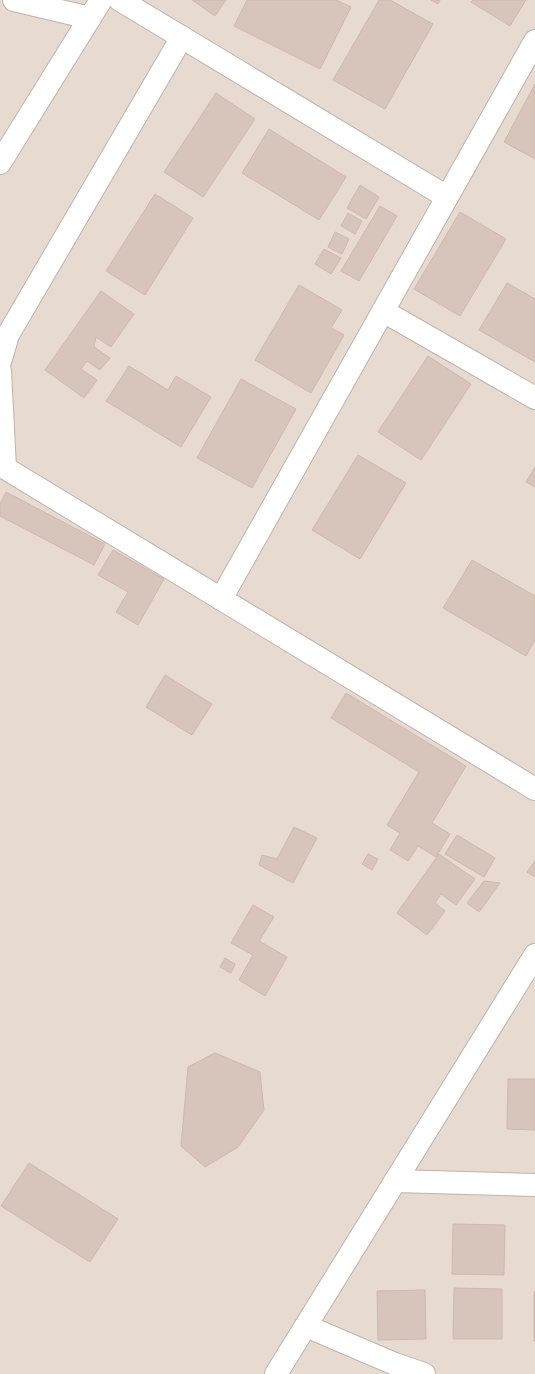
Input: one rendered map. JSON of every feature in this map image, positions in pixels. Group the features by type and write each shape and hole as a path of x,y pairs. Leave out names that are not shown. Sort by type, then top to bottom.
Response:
{"street":[{"path":"0,163 96,9 14,0"},
{"path":"120,0 448,196"},
{"path":"0,362 8,335 182,37"},
{"path":"222,599 383,311 534,46"},
{"path":"383,311 535,398"},
{"path":"0,371 3,467 535,789"},
{"path":"276,1374 395,1181 531,967"},
{"path":"395,1181 535,1185"},
{"path":"306,1326 395,1364 424,1374"}],"shaded area":[{"path":"0,0 535,0 535,1374 0,1374"}],"building":[{"path":"192,0 226,0 215,16"},
{"path":"247,0 336,0 351,7 320,69 234,26"},
{"path":"379,0 390,0 433,24 385,109 333,80"},
{"path":"431,0 440,0 438,4"},
{"path":"473,0 526,0 510,26 471,2"},
{"path":"535,84 535,159 504,142"},
{"path":"216,93 255,119 203,197 164,172"},
{"path":"269,129 346,177 319,220 242,173"},
{"path":"360,185 379,197 366,219 347,208"},
{"path":"155,194 193,218 145,295 106,271"},
{"path":"380,206 397,216 359,281 341,271"},
{"path":"460,212 506,239 460,316 414,289"},
{"path":"348,213 362,221 355,234 341,226"},
{"path":"335,232 349,239 342,254 328,247"},
{"path":"324,249 341,258 331,274 315,264"},
{"path":"507,283 535,299 535,362 479,330"},
{"path":"299,285 342,310 331,328 344,335 311,393 255,360"},
{"path":"101,291 134,314 111,347 96,337 94,347 110,358 100,370 87,361 81,369 97,380 84,398 45,370"},
{"path":"428,356 471,384 421,460 378,432"},
{"path":"129,366 168,390 176,376 211,397 181,447 106,401"},
{"path":"241,379 296,409 252,488 197,458"},
{"path":"358,455 406,483 360,559 312,530"},
{"path":"535,467 535,487 526,482"},
{"path":"6,492 105,544 94,565 0,516 0,504"},
{"path":"113,550 164,579 138,625 116,612 128,592 98,575"},
{"path":"472,560 535,596 535,640 526,656 443,608"},
{"path":"165,675 212,704 192,735 146,707"},
{"path":"346,693 466,766 432,823 450,834 436,857 418,846 408,861 390,850 400,833 387,825 419,772 331,718"},
{"path":"294,827 317,838 293,883 259,865 262,855 277,859"},
{"path":"457,835 495,858 484,877 445,854"},
{"path":"368,854 378,859 372,870 362,864"},
{"path":"439,854 475,879 456,905 441,894 435,903 445,911 427,935 397,913"},
{"path":"535,861 535,877 527,872"},
{"path":"484,881 500,883 479,912 467,903"},
{"path":"253,905 274,917 259,941 287,957 265,996 239,980 253,955 231,943"},
{"path":"225,958 235,964 231,973 220,967"},
{"path":"215,1053 260,1072 264,1110 238,1147 205,1167 181,1146 188,1067"},
{"path":"508,1079 535,1079 535,1130 507,1129"},
{"path":"29,1163 118,1219 90,1262 1,1206"},
{"path":"453,1224 505,1225 504,1275 452,1274"},
{"path":"454,1288 502,1289 502,1339 453,1339"},
{"path":"425,1290 426,1339 378,1340 377,1291"},
{"path":"535,1292 535,1341 534,1341"}]}
